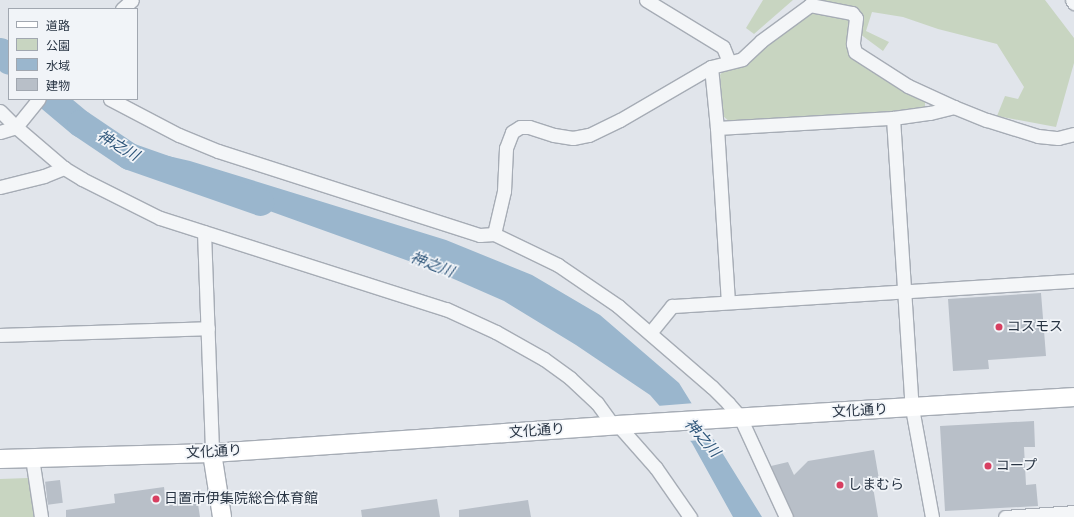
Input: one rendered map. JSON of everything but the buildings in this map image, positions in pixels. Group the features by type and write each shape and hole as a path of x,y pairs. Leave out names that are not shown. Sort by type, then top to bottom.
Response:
{"street":[{"path":"123,8 132,0"},
{"path":"646,0 722,47 729,62"},
{"path":"494,234 504,191 506,148 512,132 520,127 528,127 554,135 573,138 589,135 620,120 711,67 742,59 761,41 810,4 852,14 856,18 853,44 856,52 908,86 954,108 1038,136 1058,138 1074,134"},
{"path":"711,67 717,128 728,302"},
{"path":"0,132 19,123 38,100"},
{"path":"112,100 179,135 218,151 480,235 494,234 558,265 618,306 712,387 740,418 786,517"},
{"path":"717,128 893,118 954,108"},
{"path":"0,111 19,123 64,168 82,179 160,218 446,309 496,332 544,359 570,378 622,425 656,468 690,517"},
{"path":"893,118 903,292 912,408 932,517"},
{"path":"0,187 44,176 64,168"},
{"path":"204,232 212,453 222,517"},
{"path":"650,333 672,306 1074,281"},
{"path":"0,335 208,328"},
{"name":"文化通り","path":"0,460 212,453 622,425 1074,397"},
{"path":"32,458 41,517"},
{"path":"1005,517 1039,516 1074,512"}],"green space":[{"path":"763,0 793,0 754,34 746,28"},
{"path":"815,0 1045,0 1074,38 1074,63 1056,127 997,116 1005,96 1018,99 1024,87 997,44 938,29 903,17 872,12 866,31 889,42 883,51 860,34 862,18"},
{"path":"815,9 847,17 849,23 847,46 851,56 925,100 925,109 730,122 723,116 720,75 725,68 747,66 765,46"},
{"path":"28,478 34,517 0,517 0,479"}],"water":[{"path":"155,153 190,161 446,240 532,275 600,315 679,383 762,517 733,517 692,443 650,395 576,345 504,301 431,269 264,209"}],"pier":[{"path":"695,403 717,439 688,441 657,406"}],"waterway":[{"name":"神之川","path":"0,51 8,60"},
{"name":"神之川","path":"52,100 80,123 129,156 260,202"}],"place":[{"name":"コスモス","path":"999,327"},
{"name":"コープ","path":"988,466"},
{"name":"しまむら","path":"840,485"},
{"name":"日置市伊集院総合体育館","path":"156,499"}]}
